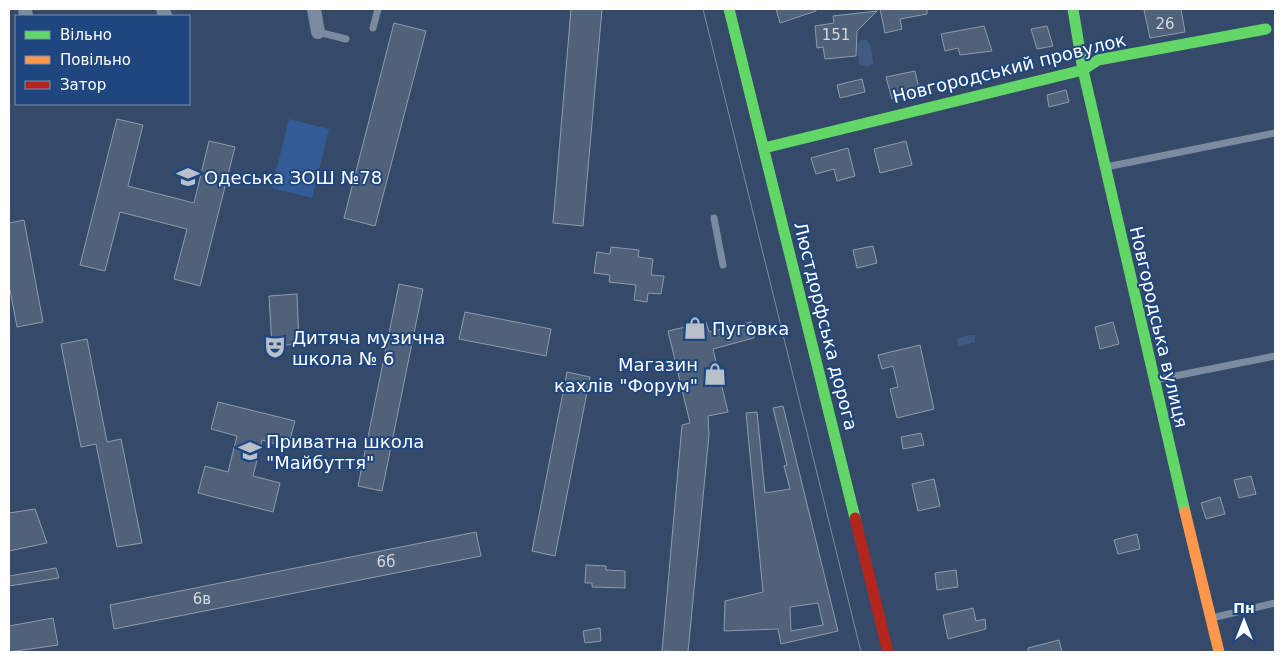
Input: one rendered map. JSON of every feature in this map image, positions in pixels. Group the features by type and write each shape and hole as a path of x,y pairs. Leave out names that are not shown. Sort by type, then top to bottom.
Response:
{"street":[{"path":"314,9 318,32"},
{"name":"Люстдорфська дорога","path":"730,9 888,652"},
{"name":"Новгородська вулиця","path":"1073,9 1083,70 1152,381 1219,652"},
{"name":"Новгородський провулок","path":"764,148 1083,70 1098,60 1266,29"}],"lane":[{"path":"373,28 378,9"},
{"path":"318,32 346,39"},
{"path":"1104,167 1275,133"},
{"path":"714,218 723,265"},
{"path":"1152,381 1275,356"},
{"path":"1211,618 1275,603"}],"shaded area":[{"path":"861,40 867,40 871,46 873,64 868,67 859,64 857,45"},
{"path":"289,119 329,129 312,198 272,188"},
{"path":"975,335 975,342 958,347 957,339"}],"building":[{"path":"571,9 602,9 583,226 553,223"},
{"path":"776,9 816,9 816,11 780,23"},
{"path":"880,9 927,9 927,14 900,19 902,29 885,33"},
{"path":"1181,9 1185,32 1150,38 1144,10"},
{"path":"877,11 857,31 856,56 825,59 823,47 817,48 815,26 834,23 833,16"},
{"path":"394,23 426,31 375,226 344,218"},
{"path":"984,26 992,51 960,55 958,48 945,51 941,34"},
{"path":"1047,26 1053,46 1037,49 1031,29"},
{"path":"915,71 920,93 892,99 886,77"},
{"path":"862,79 865,92 840,98 837,85"},
{"path":"1066,90 1069,102 1049,107 1047,95"},
{"path":"117,119 143,125 128,186 194,203 209,141 235,147 200,286 174,279 187,229 120,212 105,271 80,265"},
{"path":"906,141 912,165 880,173 874,149"},
{"path":"848,148 855,176 837,181 834,169 816,174 811,158"},
{"path":"24,220 43,322 17,327 9,285 9,223"},
{"path":"873,246 877,263 857,268 853,250"},
{"path":"611,247 639,250 638,257 653,259 651,275 664,276 661,294 648,293 647,302 634,300 636,285 609,282 610,275 594,273 597,252 610,254"},
{"path":"399,284 423,289 382,491 358,486"},
{"path":"297,294 299,344 272,346 269,296"},
{"path":"465,312 551,329 546,356 459,339"},
{"path":"706,322 709,332 751,322 754,338 713,349 728,412 708,416 709,435 688,652 662,651 682,425 690,423 668,331"},
{"path":"1113,322 1119,344 1100,349 1095,327"},
{"path":"87,339 107,442 121,439 142,543 117,547 96,444 81,447 61,344"},
{"path":"920,345 934,409 897,418 890,389 898,387 893,366 882,369 878,355"},
{"path":"567,372 590,377 555,556 532,551"},
{"path":"218,402 295,421 288,447 262,440 253,476 280,483 273,512 198,493 205,466 228,472 237,436 211,429"},
{"path":"783,406 838,631 781,644 778,629 724,631 725,601 763,592 746,413 757,412 765,493 790,489 784,466 787,465 773,408","holes":["818,603 823,625 791,631 790,607"]},
{"path":"921,433 924,445 903,449 901,437"},
{"path":"1251,476 1256,494 1239,498 1234,480"},
{"path":"934,479 940,506 918,511 912,484"},
{"path":"1220,497 1225,514 1206,519 1201,503"},
{"path":"35,509 47,543 9,551 9,513"},
{"path":"476,532 481,556 114,629 110,605"},
{"path":"1137,534 1140,549 1118,554 1114,540"},
{"path":"586,565 606,566 606,570 625,571 625,588 592,587 592,583 585,583"},
{"path":"56,568 59,578 9,586 9,576"},
{"path":"956,570 958,587 937,590 935,573"},
{"path":"973,608 976,621 985,619 986,629 948,639 943,615"},
{"path":"53,618 58,645 9,652 9,626"},
{"path":"600,628 601,641 585,643 583,631"},
{"path":"1059,640 1062,652 1028,652 1028,648"}],"tram line":[{"path":"703,9 861,652"}],"traffic: fast":[{"path":"729,9 855,518"},
{"path":"1073,9 1083,70 1185,512"},
{"path":"764,148 1083,70 1098,60 1266,29"}],"traffic: slow":[{"path":"1185,512 1219,652"}],"traffic: jam":[{"path":"855,518 888,652"}],"place":[{"name":"Одеська ЗОШ №78","path":"188,177"},
{"name":"Пуговка","path":"695,328"},
{"name":"Дитяча музична школа № 6","path":"275,347"},
{"name":"Магазин кахлів \"Форум\"","path":"715,374"},
{"name":"Приватна школа \"Майбуття\"","path":"250,451"}]}
